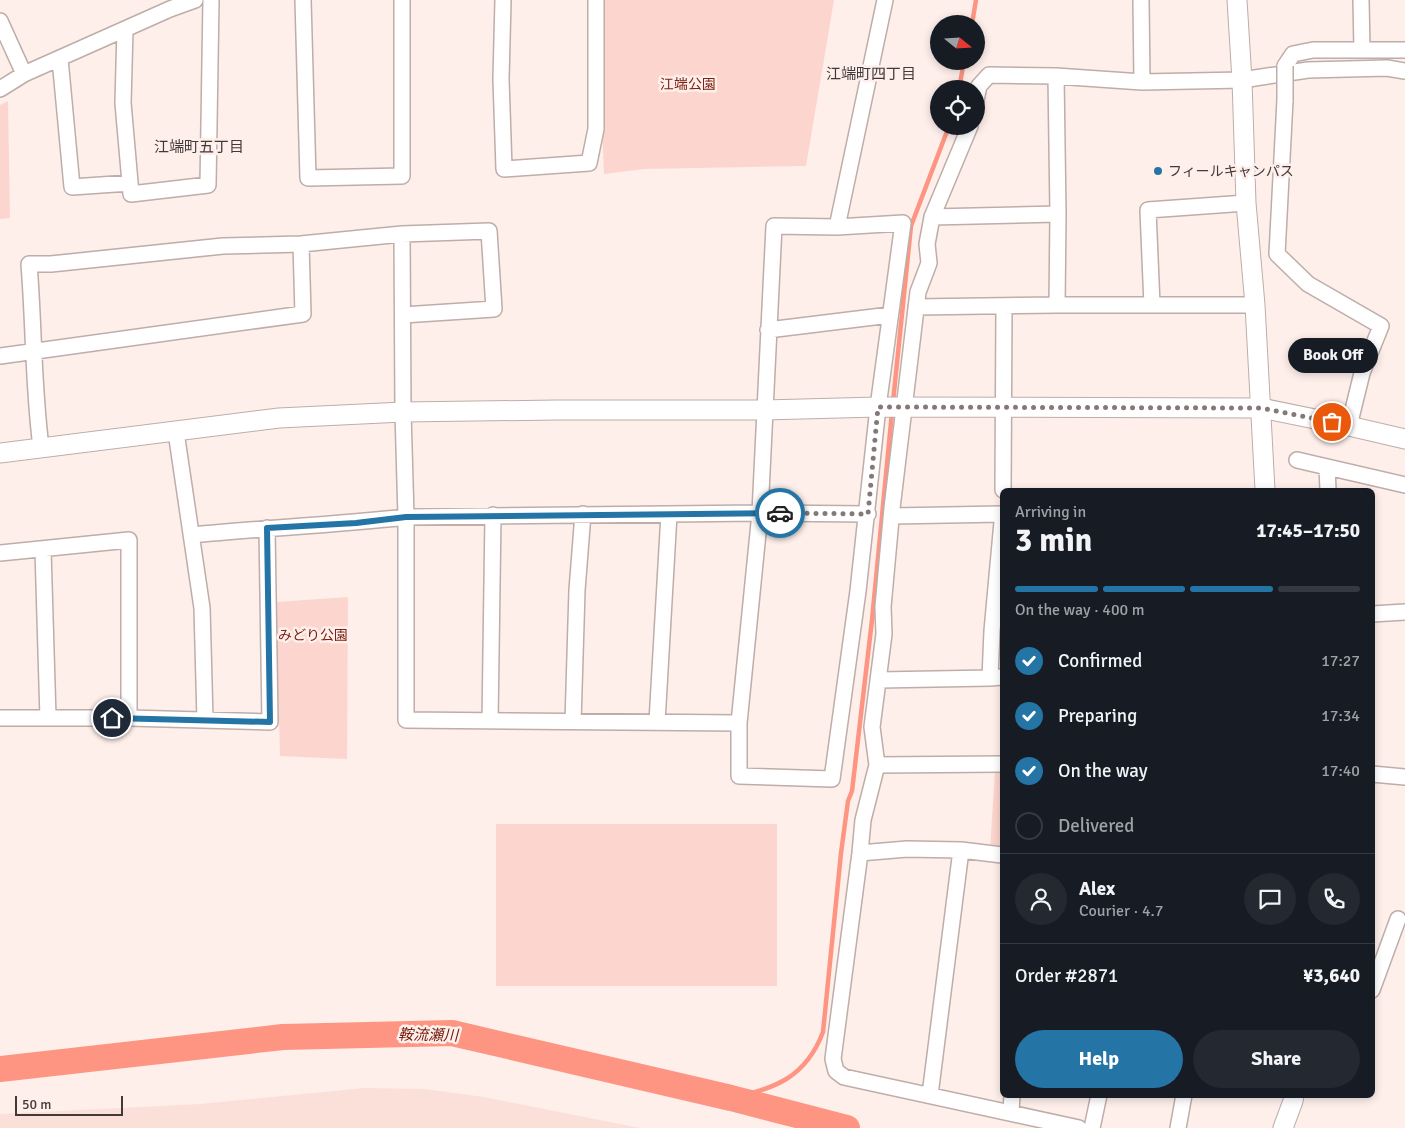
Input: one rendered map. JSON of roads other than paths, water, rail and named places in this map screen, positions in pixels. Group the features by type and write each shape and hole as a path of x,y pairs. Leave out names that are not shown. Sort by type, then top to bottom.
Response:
{"street":[{"path":"0,89 24,74 170,9 195,0"},
{"path":"125,29 123,103 131,194 208,185 211,0"},
{"path":"304,0 308,178 402,176 402,0"},
{"path":"503,0 501,78 504,169 589,163 596,129 596,0"},
{"path":"837,227 885,0"},
{"path":"1141,0 1142,82"},
{"path":"1237,0 1246,203 1265,488"},
{"path":"1361,0 1362,50"},
{"path":"0,22 24,74"},
{"path":"1350,426 1362,373 1381,326 1308,284 1276,254 1285,100 1284,66 1293,54 1313,50 1405,50"},
{"path":"60,58 72,187 130,183"},
{"path":"985,80 989,75 1056,76 1142,82 1242,80 1308,70 1387,68 1405,71"},
{"path":"1056,76 1057,305"},
{"path":"966,135 932,217 927,244 929,263 918,292 903,408 883,607 884,634 872,727 877,765 863,820 833,1059 836,1071 844,1077 1079,1128"},
{"path":"1152,305 1148,210 1246,203"},
{"path":"932,217 1058,214"},
{"path":"902,223 868,514 832,779 739,776 739,723 760,512 774,226 837,227 902,223"},
{"path":"41,447 32,351 29,264 51,264 223,246 301,244 402,234 490,231 494,310 403,315"},
{"path":"402,234 403,412 406,517 406,720 739,723"},
{"path":"0,356 303,314 301,244"},
{"path":"916,308 1057,305 1254,305"},
{"path":"1003,488 1004,306"},
{"path":"768,330 890,315"},
{"path":"0,453 280,418 403,412 880,408 1261,408 1405,439"},
{"path":"176,432 202,608 205,720"},
{"path":"1328,488 1327,467 1297,460 1405,485"},
{"path":"192,535 267,528 356,523 406,517 760,512 868,514"},
{"path":"573,722 577,590 583,514"},
{"path":"657,722 669,514"},
{"path":"892,516 1000,514"},
{"path":"490,721 494,515"},
{"path":"0,718 128,718 270,722 267,528"},
{"path":"0,553 129,540 128,718"},
{"path":"878,680 996,678 992,630 1000,544"},
{"path":"43,550 48,718"},
{"path":"1375,614 1405,612"},
{"path":"877,765 1000,764"},
{"path":"1375,774 1405,777"},
{"path":"860,853 907,849 961,850 1000,855"},
{"path":"930,1095 961,850"},
{"path":"1375,982 1398,920"},
{"path":"1011,1112 1012,1098"},
{"path":"1092,1128 1098,1098"},
{"path":"1178,1128 1183,1098"},
{"path":"1283,1128 1296,1098"}],"waterway":[{"path":"974,15 976,0"},
{"path":"961,80 962,70"},
{"path":"893,402 911,226 946,135"},
{"path":"731,1098 762,1090 787,1079 808,1060 823,1032 841,853 848,801 852,791 872,620 892,412"},
{"name":"鞍流瀬川","path":"0,1069 283,1037 452,1033 731,1098 847,1128"}],"place":[{"name":"フィールキャンパス","path":"1158,171"},
{"name":"Book Off","path":"1332,422"}],"district":[{"name":"江端町四丁目","path":"871,74"},
{"name":"江端町五丁目","path":"199,147"}],"park label":[{"name":"江端公園","path":"688,84"},
{"name":"みどり公園","path":"313,635"}]}
